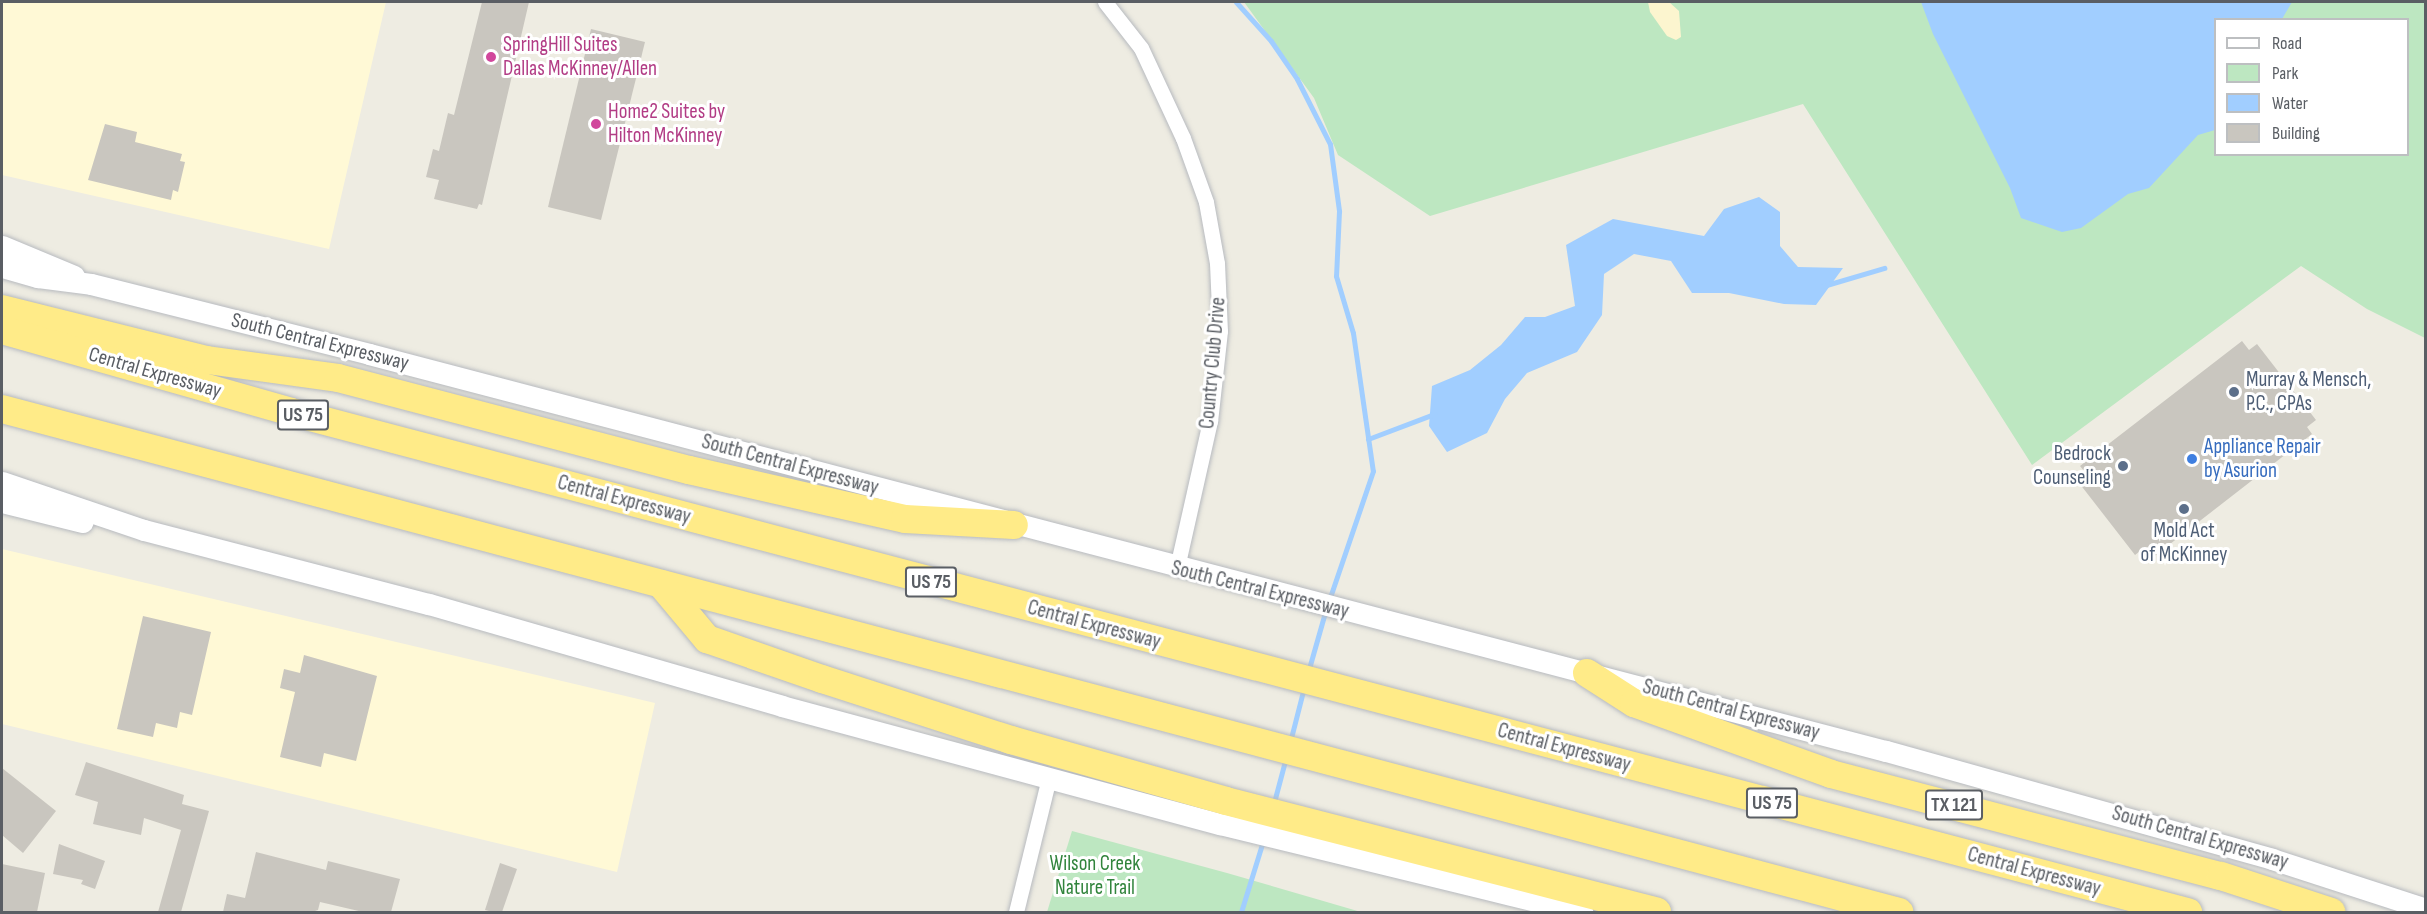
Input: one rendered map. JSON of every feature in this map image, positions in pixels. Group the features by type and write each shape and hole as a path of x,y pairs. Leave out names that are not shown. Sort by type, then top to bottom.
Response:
{"highway":[{"path":"2,309 207,360 338,378 688,470 905,519 1014,525"},
{"name":"Central Expressway","path":"2,330 291,412 2188,912"},
{"path":"2,409 1899,912"},
{"path":"661,584 707,639 1223,812 1300,832 1657,912"},
{"name":"TX 121","path":"1587,673 1634,703 1831,774 2221,876 2331,912"}],"main road":[{"name":"South Central Expressway","path":"2,246 38,258 91,284"},
{"name":"South Central Expressway","path":"2,267 38,277 91,284 1587,673 2124,816 2272,859 2426,909"},
{"path":"2,482 144,530 429,604 1049,778 1223,812"},
{"path":"2,502 91,524 144,530"},
{"path":"1300,832 1582,912"}],"street":[{"name":"Country Club Drive","path":"1105,2 1141,48 1183,138 1206,202 1218,263 1220,331 1210,421 1177,568"},
{"path":"1016,912 1049,778"}],"shaded area":[{"path":"2,2 386,2 329,249 2,175"},
{"path":"2,549 655,703 617,872 2,724"}],"green space":[{"path":"1244,2 2425,2 2425,338 2367,309 2301,266 2032,465 1803,104 1430,216 1338,155 1314,98"},
{"name":"Wilson Creek Nature Trail","path":"1072,831 1227,873 1361,912 1047,912"}],"sand":[{"path":"1648,2 1669,2 1679,11 1681,37 1676,40 1667,36 1650,12"}],"water":[{"path":"1921,2 2292,2 2283,18 2214,18 2214,130 2198,135 2149,188 2128,194 2081,228 2062,232 2021,218 2010,188 1933,34"},
{"path":"1759,197 1780,212 1780,246 1798,267 1843,268 1816,305 1784,304 1729,293 1692,293 1671,261 1634,254 1604,274 1602,315 1577,352 1527,373 1505,399 1487,433 1447,452 1429,426 1432,386 1470,370 1501,345 1525,317 1545,317 1575,306 1566,245 1613,219 1704,236 1724,209"}],"building":[{"name":"SpringHill Suites Dallas McKinney/Allen","path":"482,2 529,2 482,205 479,204 477,209 434,199 439,180 426,177 433,149 439,151 448,113 454,115"},
{"name":"Home2 Suites by Hilton McKinney","path":"591,29 645,42 601,220 548,207"},
{"path":"105,124 137,132 135,142 182,154 180,161 185,162 178,192 173,190 171,200 88,180"},
{"path":"2242,341 2249,350 2257,344 2316,420 2307,427 2312,434 2152,558 2144,548 2135,555 2076,479 2085,472 2080,466"},
{"path":"143,616 211,632 192,715 180,712 177,728 156,723 153,737 117,729"},
{"path":"304,655 377,676 356,761 324,753 321,767 280,757 295,692 280,688 284,669 300,673"},
{"path":"86,762 184,795 182,804 209,811 181,912 158,912 181,830 144,818 141,835 93,824 98,802 75,795"},
{"path":"2,768 56,811 23,853 2,835"},
{"path":"59,844 105,861 95,889 81,884 83,880 53,874"},
{"path":"256,852 326,870 328,861 400,879 391,912 363,912 320,902 318,910 312,912 223,912 227,894 245,898"},
{"path":"500,863 517,869 502,912 493,912 485,910"},
{"path":"2,864 45,873 37,912 2,911"}],"waterway":[{"path":"1236,2 1271,41 1297,79 1330,144 1339,211 1336,276 1353,333 1373,471 1329,600"},
{"path":"1823,286 1884,268"},
{"path":"1368,439 1434,414"},
{"path":"1308,672 1326,609"},
{"path":"1290,742 1304,687"},
{"path":"1273,806 1286,757"},
{"path":"1241,912 1263,841"}],"place":[{"name":"SpringHill Suites Dallas McKinney/Allen","path":"491,57"},
{"name":"Home2 Suites by Hilton McKinney","path":"596,124"},
{"name":"Murray & Mensch, P.C., CPAs","path":"2234,392"},
{"name":"Appliance Repair by Asurion","path":"2192,459"},
{"name":"Bedrock Counseling","path":"2123,466"},
{"name":"Mold Act of McKinney","path":"2184,509"}]}
